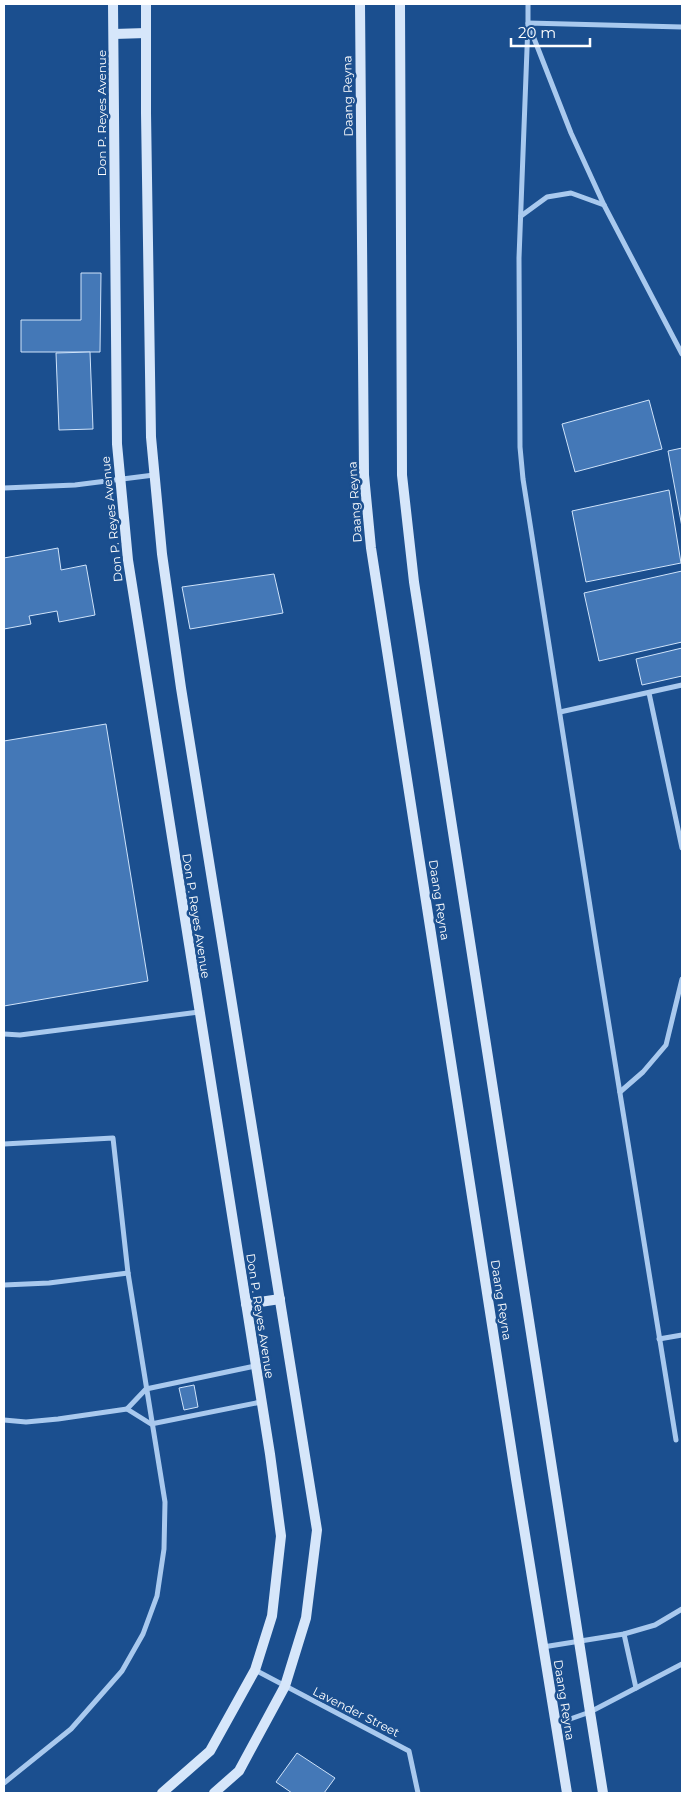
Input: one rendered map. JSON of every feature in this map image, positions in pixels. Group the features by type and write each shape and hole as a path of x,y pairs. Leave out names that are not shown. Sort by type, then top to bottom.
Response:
{"street":[{"name":"Don P. Reyes Avenue","path":"113,4 117,444 128,560 281,1536 272,1616 256,1670 210,1751 162,1793"},
{"name":"Don P. Reyes Avenue","path":"146,4 151,427 162,554 181,688 317,1530 306,1618 285,1686 239,1771 214,1793"},
{"name":"Daang Reyna","path":"360,4 364,475 371,548 567,1793"},
{"name":"Daang Reyna","path":"400,4 402,475 414,582 604,1793"},
{"path":"528,4 519,258 520,446 523,479 596,951 676,1440"},
{"path":"528,23 682,27"},
{"path":"528,23 571,133 604,205 682,354"},
{"path":"114,34 146,34"},
{"path":"521,216 547,197 571,193 604,205"},
{"path":"4,488 75,485 154,475"},
{"path":"560,712 682,685"},
{"path":"648,693 682,848"},
{"path":"620,1092 643,1072 666,1046 682,979"},
{"path":"4,1034 20,1035 199,1012"},
{"path":"4,1144 112,1138 128,1273 165,1502 164,1549 157,1596 143,1634 122,1671 71,1729 4,1782"},
{"path":"4,1284 49,1283 128,1273"},
{"path":"246,1304 280,1299"},
{"path":"659,1339 682,1335"},
{"path":"4,1420 26,1422 127,1409 146,1389 255,1366"},
{"path":"127,1409 151,1424 261,1402"},
{"path":"543,1647 624,1634 655,1624 682,1609"},
{"path":"624,1634 636,1688"},
{"path":"556,1724 590,1712 682,1664"},
{"name":"Lavender Street","path":"256,1670 409,1751 418,1793"}],"building":[{"path":"81,273 101,273 100,352 21,352 21,320 81,320"},
{"path":"90,352 93,429 59,430 56,353"},
{"path":"649,400 662,449 575,472 562,424"},
{"path":"682,448 682,527 668,451"},
{"path":"669,490 681,563 586,582 572,511"},
{"path":"58,548 61,570 86,565 95,615 59,622 57,611 29,616 31,624 4,629 4,558"},
{"path":"682,571 682,642 599,661 584,593"},
{"path":"274,574 283,613 190,629 182,587"},
{"path":"682,648 682,676 642,685 636,659"},
{"path":"106,724 148,981 4,1006 4,741"},
{"path":"194,1385 198,1407 184,1410 179,1388"},
{"path":"297,1753 335,1778 324,1793 292,1793 276,1782"}]}
